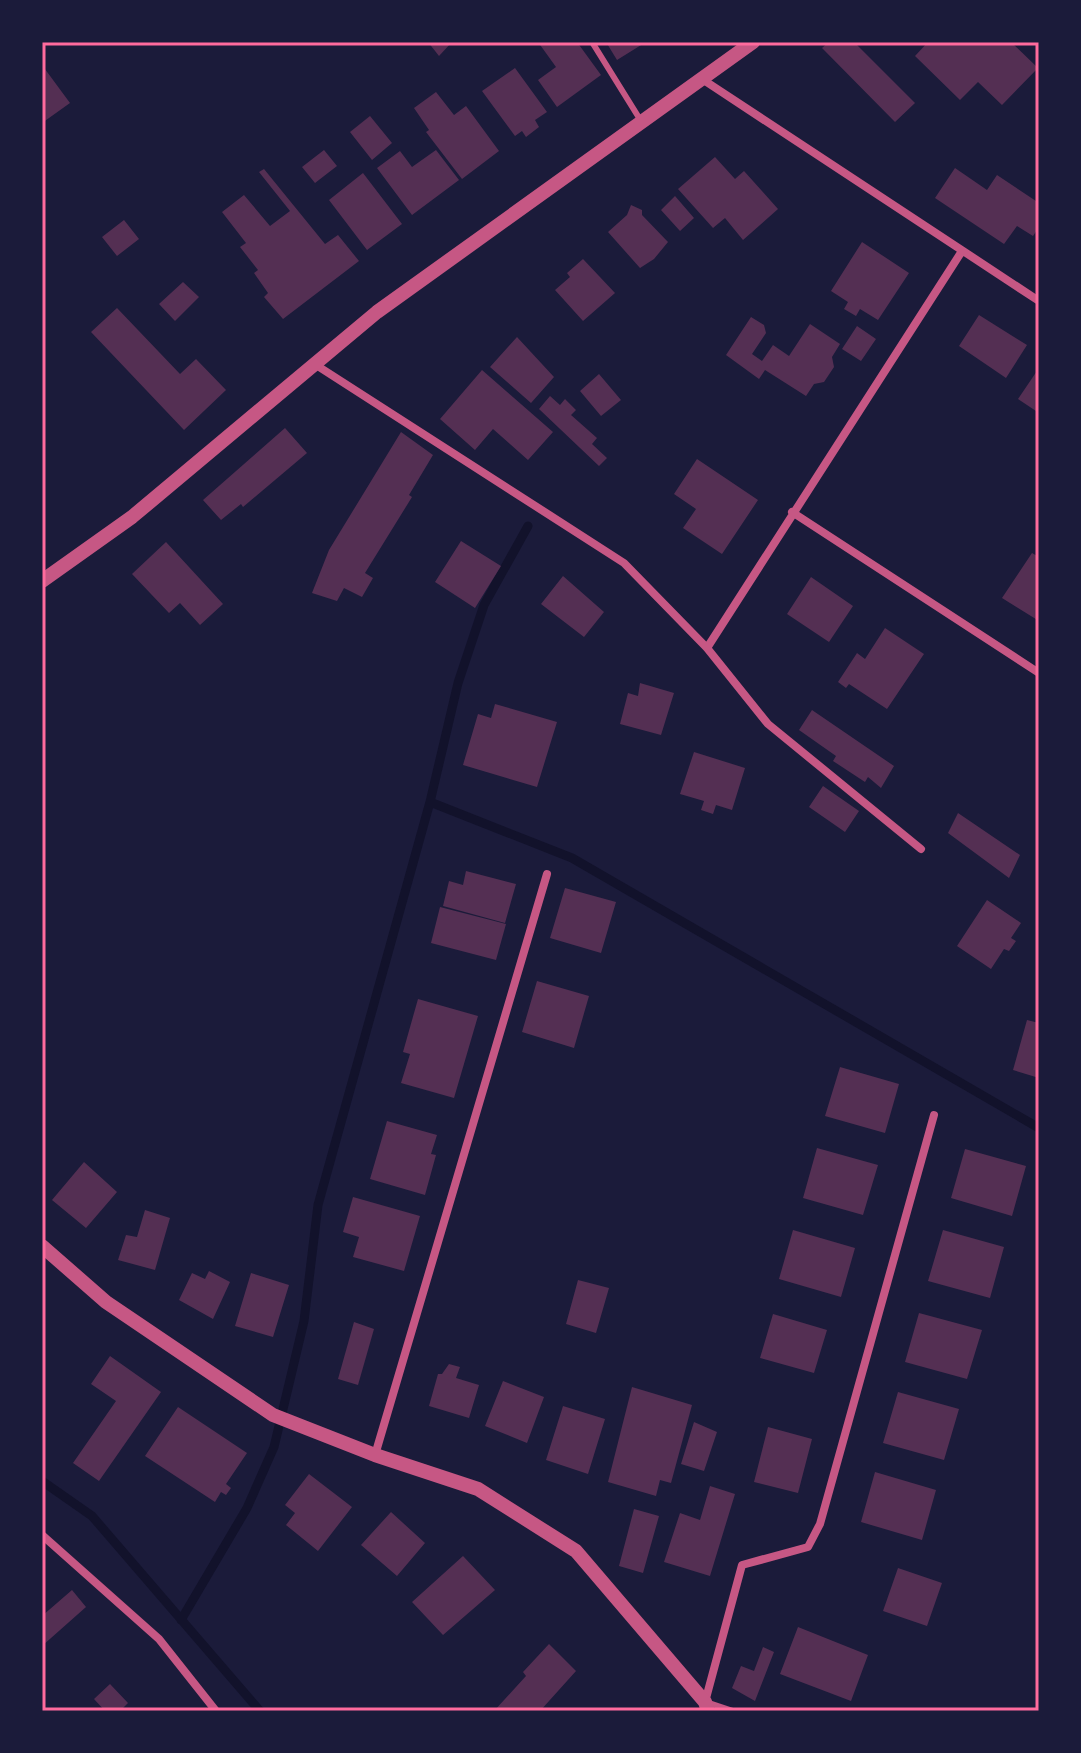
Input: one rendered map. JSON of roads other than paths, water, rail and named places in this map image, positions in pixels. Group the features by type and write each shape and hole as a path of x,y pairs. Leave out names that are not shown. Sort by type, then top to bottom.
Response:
{"street":[{"path":"42,581 132,517 377,312 753,42"},
{"path":"702,79 1039,301"},
{"path":"707,648 962,251"},
{"path":"316,365 624,563 707,648 768,724 921,849"},
{"path":"792,512 1039,673"},
{"path":"375,1455 547,874"},
{"path":"706,1706 742,1565 808,1547 820,1524 934,1115"},
{"path":"42,1246 106,1302 273,1415 375,1455 478,1489 576,1551 706,1706"},
{"path":"42,1535 159,1639 216,1711"}],"lane":[{"path":"592,42 642,122"},
{"path":"706,1706 733,1711"}],"waterway":[{"path":"181,1620 247,1508 274,1447 304,1321 318,1205 430,802 458,683 484,605 528,526"},
{"path":"430,802 572,858 1039,1128"},
{"path":"42,1481 92,1516 260,1711"}]}
